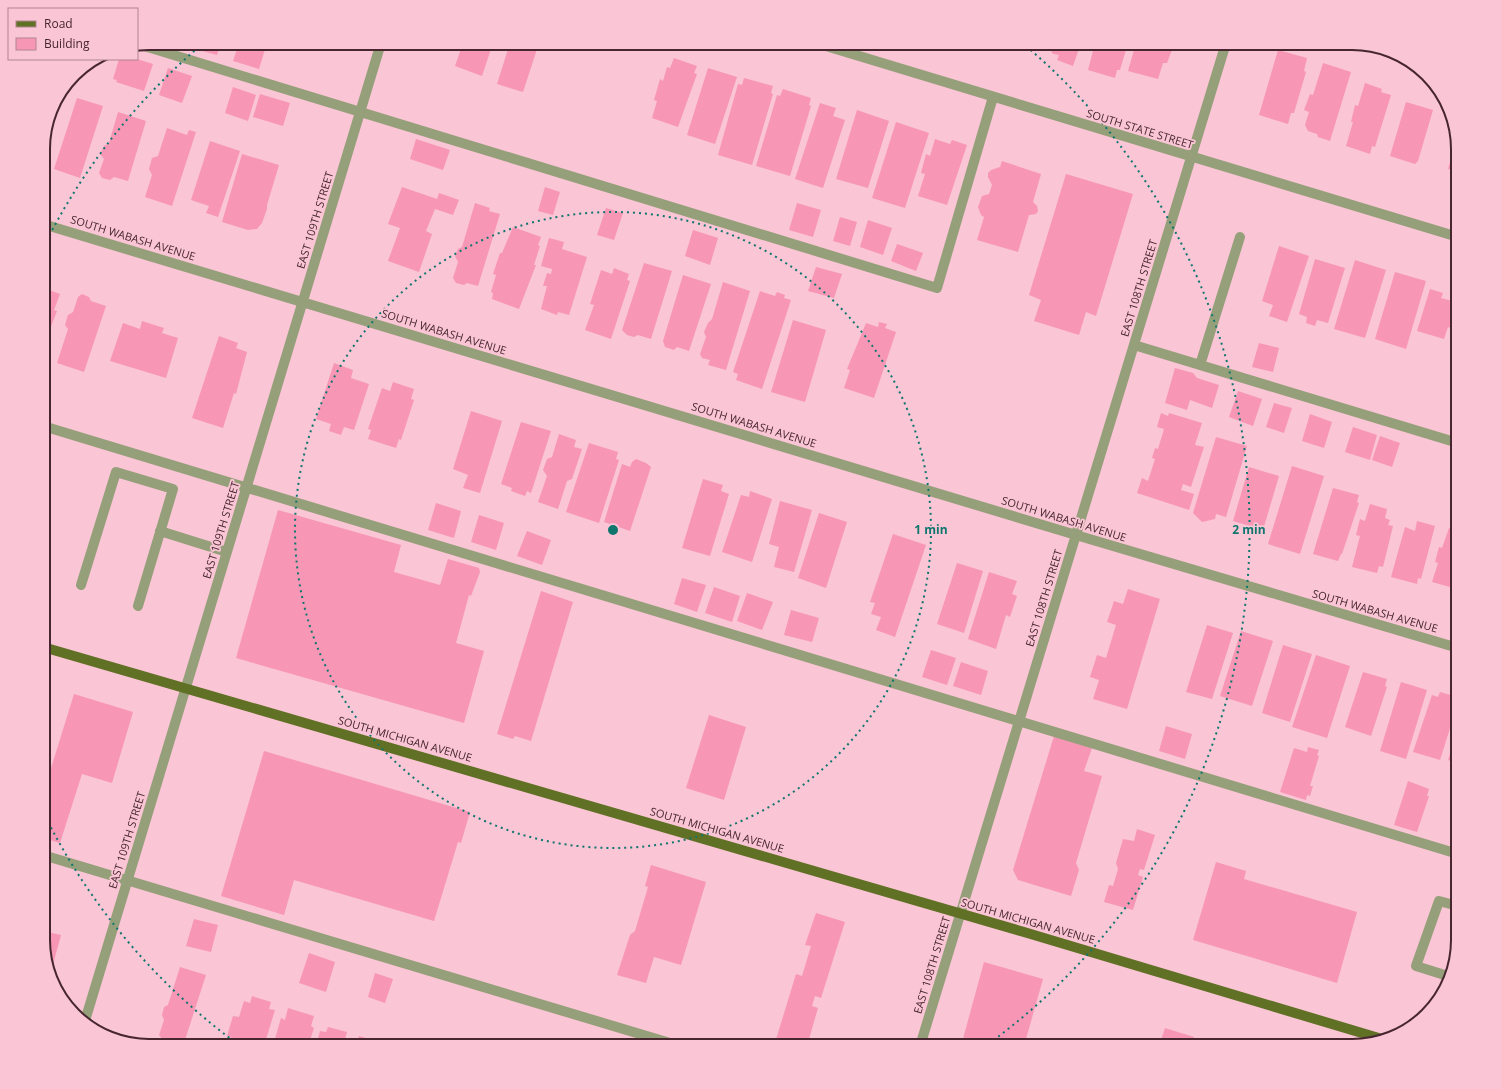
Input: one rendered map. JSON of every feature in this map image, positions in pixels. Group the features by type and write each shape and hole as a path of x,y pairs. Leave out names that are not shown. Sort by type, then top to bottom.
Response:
{"main road":[{"name":"SOUTH MICHIGAN AVENUE","path":"50,649 960,913 1374,1037"}],"street":[{"path":"158,50 361,110 937,288 993,97"},
{"name":"EAST 109TH STREET","path":"86,1017 379,50"},
{"name":"SOUTH STATE STREET","path":"839,50 1451,235"},
{"name":"EAST 108TH STREET","path":"922,1039 1224,50"},
{"name":"SOUTH WABASH AVENUE","path":"50,226 1076,535 1451,646"},
{"path":"1200,365 1240,237"},
{"path":"1134,345 1451,441"},
{"path":"50,428 1451,852"},
{"path":"81,585 116,472 173,489 138,606"},
{"path":"160,530 227,552"},
{"path":"50,857 657,1039"},
{"path":"1445,975 1416,966 1439,901 1451,904"}],"building":[{"path":"199,50 219,50 217,55"},
{"path":"237,50 265,50 259,69 233,61"},
{"path":"461,50 491,50 482,76 455,66"},
{"path":"508,50 537,50 523,92 497,84"},
{"path":"1050,50 1079,50 1073,66 1057,60 1059,55 1053,54"},
{"path":"1093,50 1126,50 1120,70 1117,70 1115,78 1088,70"},
{"path":"1134,50 1172,50 1167,63 1163,63 1158,79 1128,71"},
{"path":"1278,50 1307,58 1304,71 1306,72 1294,113 1291,113 1288,124 1259,115"},
{"path":"674,58 697,66 694,73 697,74 678,127 652,118 657,101 654,100 660,79 663,81 667,67 670,68"},
{"path":"138,59 153,64 144,91 116,82 117,80 113,79 119,60"},
{"path":"1323,63 1351,72 1330,141 1318,137 1317,134 1308,131 1305,125 1309,112 1304,110 1310,94 1313,95"},
{"path":"168,68 192,76 182,103 159,95"},
{"path":"708,68 737,77 715,144 687,135"},
{"path":"744,78 773,86 771,93 773,94 752,165 718,155 738,84 742,85"},
{"path":"1365,83 1382,89 1381,92 1391,95 1375,147 1372,146 1370,154 1346,146 1353,122 1351,122 1355,105 1358,106"},
{"path":"233,87 256,95 248,121 225,113"},
{"path":"783,89 811,98 809,105 811,106 790,176 756,166 777,95 780,96"},
{"path":"260,94 290,103 283,126 253,117"},
{"path":"77,98 103,106 80,178 54,169"},
{"path":"1406,102 1433,110 1418,161 1415,164 1390,156"},
{"path":"820,103 836,108 833,116 845,120 823,188 795,179"},
{"path":"857,110 889,121 868,188 836,179"},
{"path":"118,112 146,121 128,181 114,177 110,180 102,178 99,173 104,159 100,154 104,146 109,143"},
{"path":"896,122 929,133 905,208 872,198"},
{"path":"167,128 187,135 189,130 196,132 172,206 145,197 152,175 149,169 152,158 158,156"},
{"path":"416,139 450,150 443,170 410,159"},
{"path":"935,139 950,144 952,140 967,145 947,205 918,196 925,174 921,173 926,154 930,156"},
{"path":"210,141 240,151 218,217 206,213 209,206 191,200"},
{"path":"242,154 279,165 267,209 262,223 257,229 248,230 222,222"},
{"path":"1451,159 1451,170 1448,169"},
{"path":"1002,161 1041,174 1033,202 1037,206 1038,211 1036,214 1029,215 1018,252 977,240 984,217 981,215 978,207 982,196 989,194 992,185 988,177 988,173 991,170 1000,167"},
{"path":"1066,174 1133,194 1096,316 1086,312 1079,335 1034,321 1041,300 1029,295"},
{"path":"402,187 437,199 439,193 459,200 453,215 435,209 426,231 432,234 419,272 388,261 400,228 388,224"},
{"path":"545,187 560,192 553,215 538,211"},
{"path":"475,203 490,208 489,211 500,214 478,286 467,283 464,285 456,283 453,278 458,262 455,256 458,249 462,247"},
{"path":"797,203 821,210 813,237 789,230"},
{"path":"606,208 623,213 614,240 597,235"},
{"path":"840,217 857,222 850,246 833,241"},
{"path":"868,220 892,228 883,255 860,247"},
{"path":"513,227 541,237 538,245 540,246 534,265 536,265 519,309 492,299 493,293 491,292 496,275 493,274 500,253 502,253"},
{"path":"693,230 718,238 710,265 685,256"},
{"path":"549,238 564,242 562,249 587,257 569,315 558,312 557,315 541,309 547,286 543,286 547,273 551,274 552,269 541,266"},
{"path":"897,244 923,253 916,271 891,261"},
{"path":"1279,246 1309,256 1287,322 1269,316 1273,305 1262,301"},
{"path":"1315,259 1345,268 1328,323 1317,320 1315,326 1306,323 1307,317 1299,314"},
{"path":"1355,260 1386,270 1365,338 1334,329"},
{"path":"644,263 672,271 651,339 638,335 634,337 627,335 622,330"},
{"path":"816,267 842,274 834,298 808,291"},
{"path":"614,268 629,274 627,280 630,281 611,339 585,330 594,305 590,304 601,270 612,274"},
{"path":"1395,272 1426,281 1406,349 1375,339"},
{"path":"683,275 711,284 689,351 677,347 674,350 665,347 663,341"},
{"path":"723,282 750,291 726,370 708,365 710,360 702,358 700,354 706,337 704,332 708,323 712,319"},
{"path":"1430,289 1443,293 1441,298 1451,301 1451,328 1448,327 1444,339 1417,331"},
{"path":"50,290 60,294 54,310 57,311 50,329"},
{"path":"760,291 775,296 777,292 785,295 784,298 791,300 762,389 736,380 738,374 733,372"},
{"path":"82,294 89,297 91,301 106,306 84,372 57,363 68,329 65,325 68,315 73,312 78,297"},
{"path":"793,320 826,330 805,402 771,392"},
{"path":"142,321 164,328 162,333 178,338 166,378 110,361 123,323 140,329"},
{"path":"879,322 887,324 885,328 896,332 874,398 844,388 850,370 847,369 866,323 878,327"},
{"path":"219,336 238,343 236,348 247,352 236,394 234,393 223,428 192,418"},
{"path":"1259,343 1279,348 1273,372 1252,367"},
{"path":"334,363 353,370 351,378 369,384 354,430 344,427 341,435 329,431 331,424 316,419"},
{"path":"1175,368 1193,373 1197,378 1219,385 1212,408 1190,400 1187,410 1165,403"},
{"path":"393,382 414,389 411,399 414,400 401,440 399,439 396,448 368,439 371,430 368,429 382,388 390,391"},
{"path":"1238,391 1262,399 1253,426 1229,417"},
{"path":"1274,403 1292,408 1284,433 1266,427"},
{"path":"471,411 502,421 480,493 463,488 468,475 453,469"},
{"path":"1161,413 1168,416 1169,413 1202,423 1195,445 1204,447 1191,487 1183,484 1181,490 1194,494 1189,510 1137,493 1142,478 1148,481 1155,459 1152,458 1155,448 1158,449 1164,429 1157,427"},
{"path":"1310,414 1332,422 1324,448 1302,441"},
{"path":"521,422 551,431 531,493 527,491 525,496 511,491 512,488 501,484"},
{"path":"1353,427 1377,435 1370,460 1345,452"},
{"path":"559,434 576,440 574,447 582,449 572,479 567,481 558,509 538,502 547,476 543,470 547,459 552,457"},
{"path":"1380,436 1400,443 1392,467 1372,460"},
{"path":"1216,437 1247,446 1226,517 1216,514 1215,519 1202,522 1193,513"},
{"path":"589,443 618,452 616,459 619,460 599,523 566,512"},
{"path":"636,459 651,467 630,531 604,522 622,464 630,467 632,462"},
{"path":"1292,466 1324,476 1300,554 1268,544"},
{"path":"1249,467 1279,476 1263,530 1233,521"},
{"path":"703,479 723,485 721,491 729,494 710,556 682,548"},
{"path":"1333,488 1359,495 1357,502 1359,503 1342,554 1338,561 1313,554"},
{"path":"750,491 772,499 752,562 722,552 741,495 749,497"},
{"path":"780,501 812,510 794,572 774,567 779,547 769,544"},
{"path":"436,503 461,511 454,538 428,530"},
{"path":"1370,504 1387,509 1385,518 1390,520 1388,525 1393,526 1383,567 1379,566 1377,573 1352,567 1360,536 1356,535 1360,519 1365,521"},
{"path":"278,510 401,545 394,572 440,585 448,559 479,568 480,572 471,596 469,595 456,643 484,651 464,723 236,658"},
{"path":"819,513 847,522 826,588 798,578"},
{"path":"479,515 504,523 496,550 471,542"},
{"path":"1417,521 1435,526 1421,579 1418,578 1417,584 1391,577 1405,527 1415,531"},
{"path":"1449,528 1451,529 1451,587 1432,582 1438,563 1435,562 1439,547 1442,548"},
{"path":"527,531 551,540 542,565 517,556"},
{"path":"893,534 926,545 895,637 876,630 881,617 871,614 875,603 870,602"},
{"path":"957,563 983,571 964,633 937,624"},
{"path":"989,572 1017,581 1012,594 1017,596 1010,617 1006,615 996,649 968,639"},
{"path":"682,578 706,585 697,612 674,604"},
{"path":"714,587 740,596 732,622 705,613"},
{"path":"1128,589 1160,599 1127,709 1093,699 1099,680 1090,677 1097,655 1106,658 1116,625 1107,622 1114,601 1123,604"},
{"path":"541,591 573,602 531,741 515,736 513,739 497,734"},
{"path":"747,593 773,602 762,630 737,621"},
{"path":"791,610 819,618 812,642 784,635"},
{"path":"1207,625 1233,633 1212,699 1186,692"},
{"path":"1241,631 1273,641 1252,706 1220,696"},
{"path":"1283,645 1312,654 1290,722 1262,713"},
{"path":"931,650 956,658 947,685 922,677"},
{"path":"1316,655 1350,666 1327,738 1292,727"},
{"path":"961,662 988,671 981,695 953,686"},
{"path":"1363,672 1387,679 1385,686 1387,687 1371,736 1345,727"},
{"path":"1401,682 1427,690 1406,759 1380,751"},
{"path":"1440,692 1451,695 1451,725 1440,760 1413,752 1432,695 1438,697"},
{"path":"74,694 133,712 112,783 82,774 60,843 50,840 50,771"},
{"path":"709,715 746,727 724,800 686,788"},
{"path":"1166,726 1192,734 1185,759 1159,751"},
{"path":"1054,736 1092,748 1084,771 1102,776 1076,863 1079,870 1071,896 1018,880 1013,870"},
{"path":"1308,747 1319,750 1317,755 1319,756 1310,786 1313,786 1310,796 1307,795 1306,800 1280,792 1294,748 1307,752"},
{"path":"264,751 470,812 461,843 458,842 434,921 294,880 284,915 221,896"},
{"path":"1451,751 1451,761 1448,760"},
{"path":"1408,781 1429,789 1427,796 1429,796 1417,832 1394,825"},
{"path":"1137,829 1155,835 1144,870 1140,869 1138,875 1143,877 1133,910 1104,902 1109,885 1113,886 1118,869 1116,863 1123,839 1134,841"},
{"path":"1216,862 1246,871 1244,879 1357,912 1337,983 1193,940"},
{"path":"651,865 706,882 681,965 654,957 646,983 617,975 630,935 635,931 648,887 645,886"},
{"path":"816,913 845,922 821,998 815,996 812,1006 818,1008 809,1039 776,1039 796,974 802,976 811,946 805,945"},
{"path":"194,919 218,925 211,952 186,946"},
{"path":"50,933 61,935 53,964 50,947"},
{"path":"309,953 335,962 326,992 299,983"},
{"path":"984,962 1043,979 1026,1039 963,1039"},
{"path":"180,967 206,975 185,1039 162,1039 159,1035 164,1020 162,1015 164,1007 168,1005"},
{"path":"375,973 393,979 385,1003 368,997"},
{"path":"252,996 271,1002 269,1009 275,1010 266,1039 230,1039 231,1037 227,1036 233,1016 239,1017 244,1001 250,1003"},
{"path":"288,1008 314,1016 311,1026 314,1028 310,1039 275,1039 281,1018 285,1020"},
{"path":"328,1027 347,1032 345,1039 318,1039 320,1031 326,1032"},
{"path":"1165,1028 1194,1037 1193,1039 1161,1039"},
{"path":"359,1036 369,1039 358,1039"}]}
